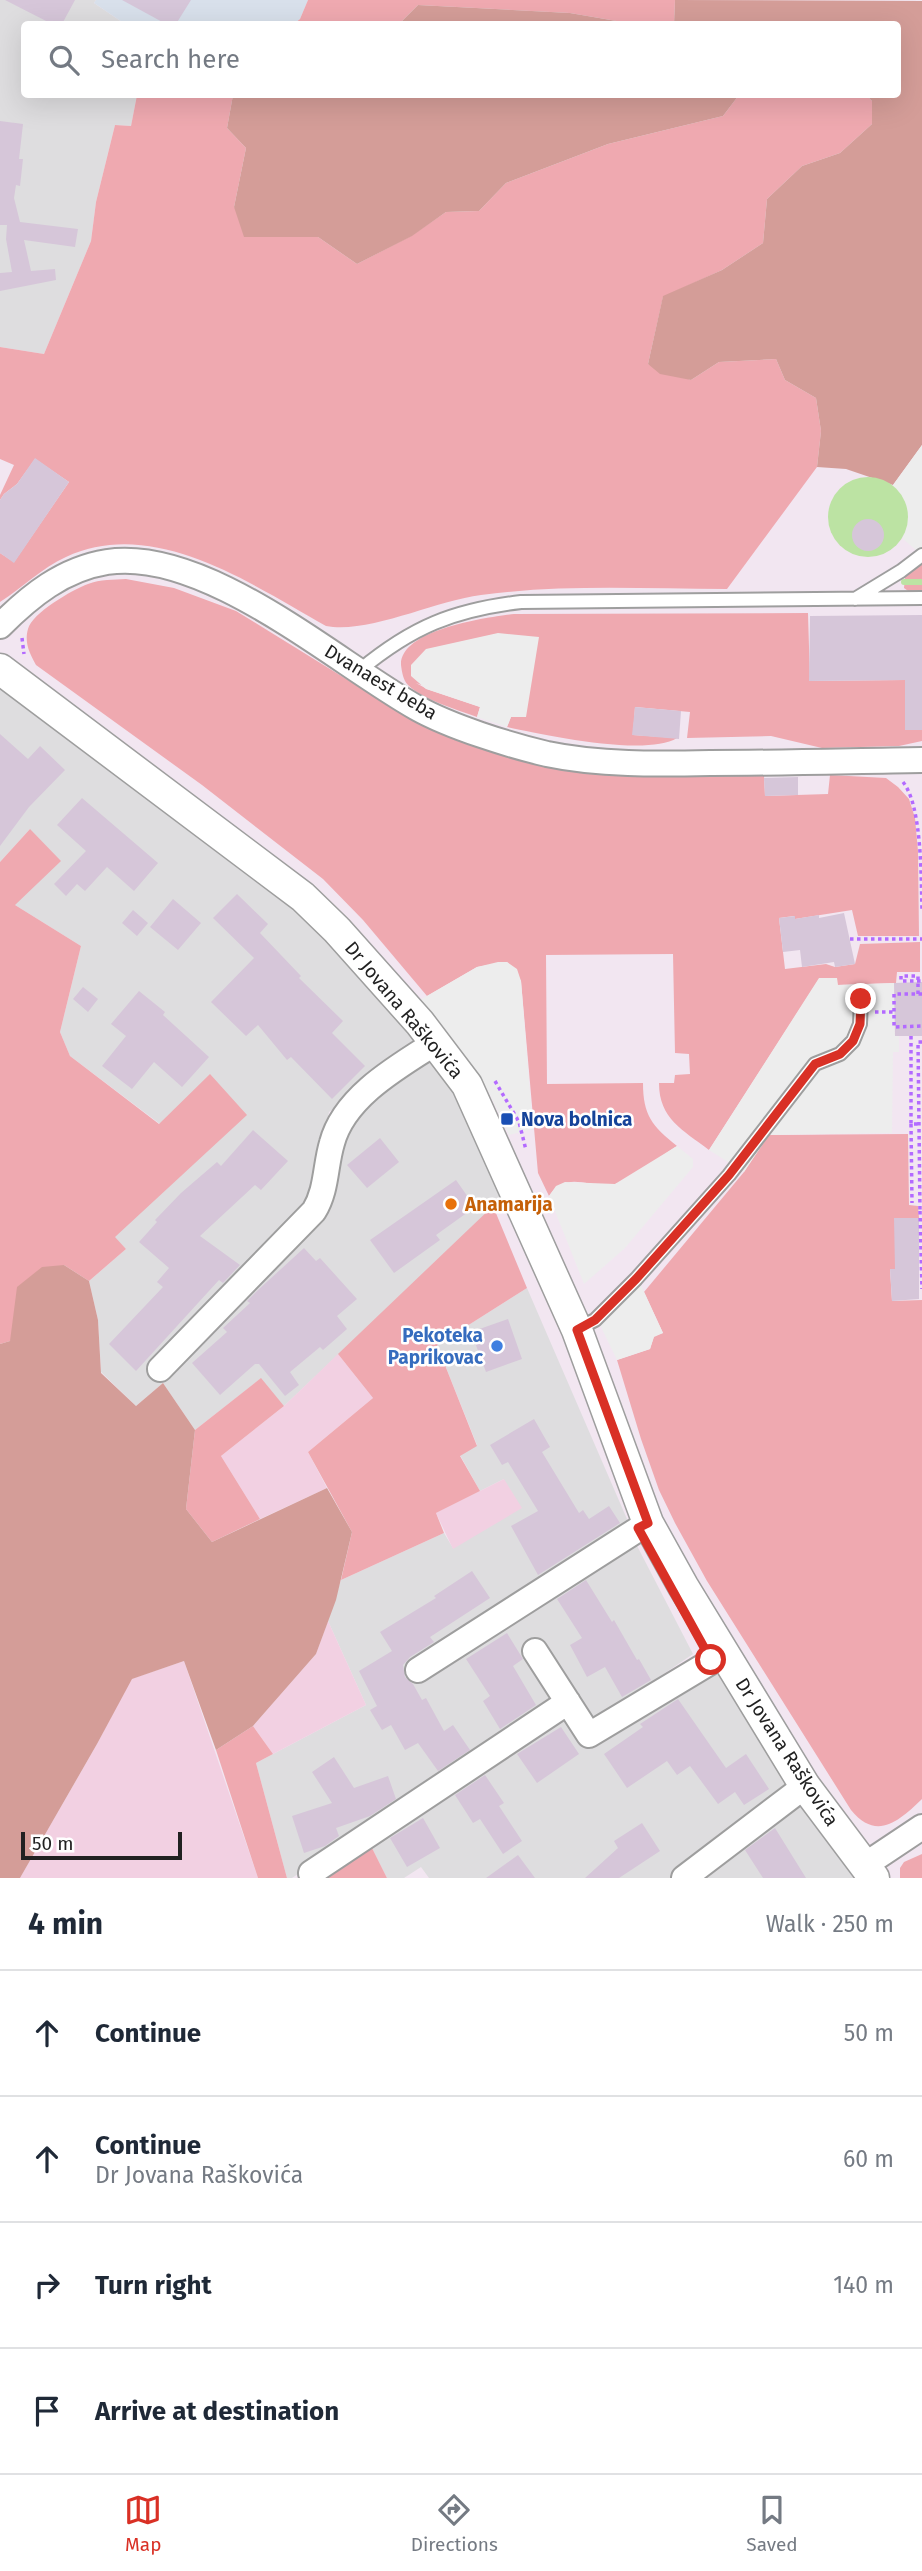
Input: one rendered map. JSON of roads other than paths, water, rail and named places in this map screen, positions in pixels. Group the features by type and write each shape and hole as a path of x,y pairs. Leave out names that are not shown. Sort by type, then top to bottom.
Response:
{"street":[{"name":"Dvanaest beba","path":"0,626 35,593 71,573 106,562 141,563 190,574 263,608 420,710 451,723 548,754 666,764 922,760"},
{"name":"Dr Jovana Raškovića","path":"12,662 303,897 337,930 435,1043 467,1085 577,1330 648,1523 723,1654 805,1786 869,1871"},
{"path":"160,1369 314,1211 321,1200 331,1145 338,1125 349,1110 377,1084 435,1043"},
{"path":"418,1670 648,1523"},
{"path":"535,1651 589,1735 723,1654"},
{"path":"311,1873 568,1702"},
{"path":"691,1876 805,1786"},
{"path":"869,1871 922,1827"}],"lane":[{"path":"854,599 922,555"},
{"path":"359,670 411,632 446,617 489,606 521,602 922,598"},
{"path":"577,1330 595,1320 636,1279 729,1175 815,1064 840,1054 853,1041 860,1024 861,999"}],"waterway":[{"path":"904,582 922,582"}],"place":[{"name":"Nova bolnica","path":"507,1119"},
{"name":"Anamarija","path":"451,1204"},
{"name":"Pekoteka Paprikovac","path":"497,1346"}]}
